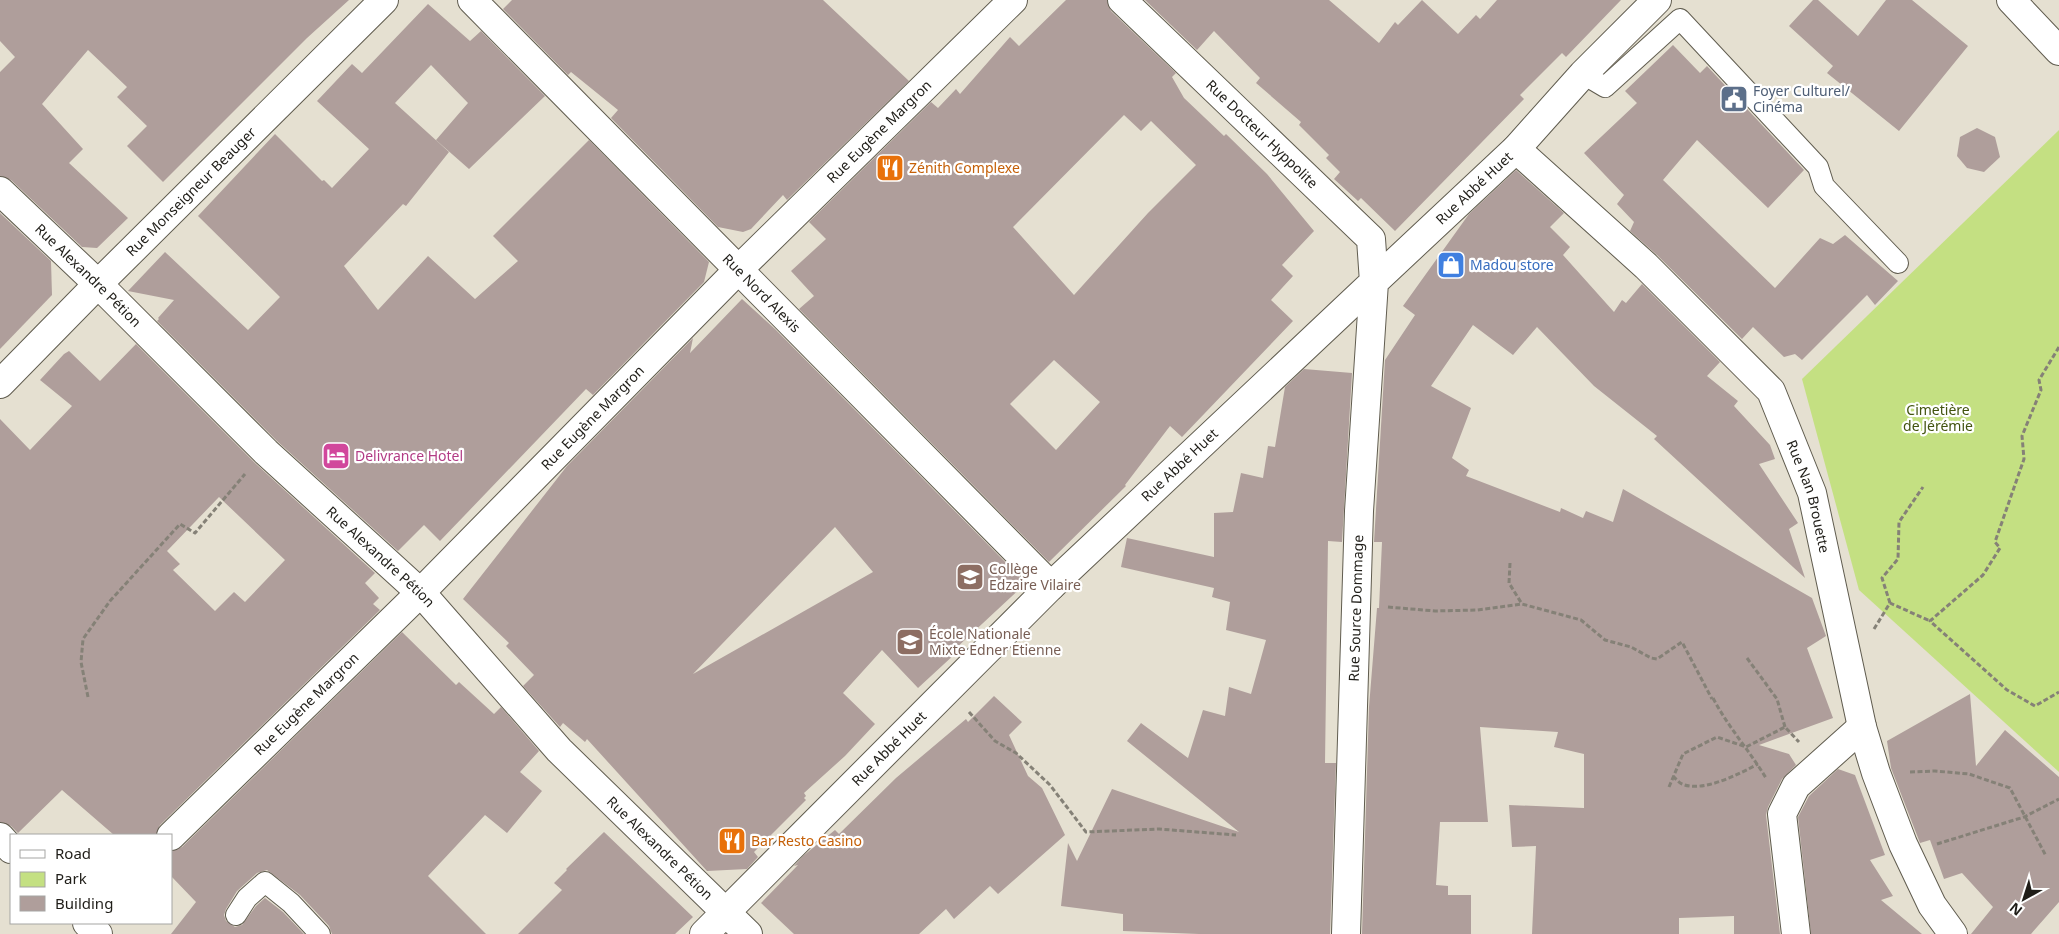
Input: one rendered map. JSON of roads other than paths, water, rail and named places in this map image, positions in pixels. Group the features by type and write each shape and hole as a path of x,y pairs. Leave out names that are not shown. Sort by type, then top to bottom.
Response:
{"street":[{"name":"Rue Monseigneur Beauger","path":"0,384 384,0"},
{"name":"Rue Nord Alexis","path":"472,0 1052,586"},
{"name":"Rue Eugène Margron","path":"172,835 420,592 739,269 1013,0"},
{"name":"Rue Docteur Hyppolite","path":"1122,0 1371,239 1374,282"},
{"name":"Rue Abbé Huet","path":"704,934 1052,586 1516,149 1583,74 1657,0"},
{"path":"2011,0 2059,51"},
{"name":"Rue Nan Brouette","path":"1516,149 1646,266 1772,392 1812,493 1862,726 1876,773 1909,856 1932,905 1953,934"},
{"name":"Rue Alexandre Pétion","path":"0,191 98,284 266,452 420,592 559,750 748,934"},
{"name":"Rue Source Dommage","path":"1346,934 1359,511 1374,282"},
{"path":"1796,934 1782,814 1796,786 1862,726"},
{"path":"0,838 10,847"},
{"path":"89,924 98,934"}],"lane":[{"path":"1583,74 1605,87 1680,19 1818,166 1824,186 1898,263"},
{"path":"236,914 247,898 265,882 291,904 320,934"}],"place":[{"name":"Foyer Culturel/ Cinéma","path":"1734,99"},
{"name":"Zénith Complexe","path":"890,168"},
{"name":"Madou store","path":"1451,265"},
{"name":"Delivrance Hotel","path":"336,456"},
{"name":"Collège Edzaire Vilaire","path":"970,577"},
{"name":"École Nationale Mixte Edner Etienne","path":"910,642"},
{"name":"Bar Resto Casino","path":"732,841"}],"park label":[{"name":"Cimetière de Jérémie","path":"1938,418"}]}
